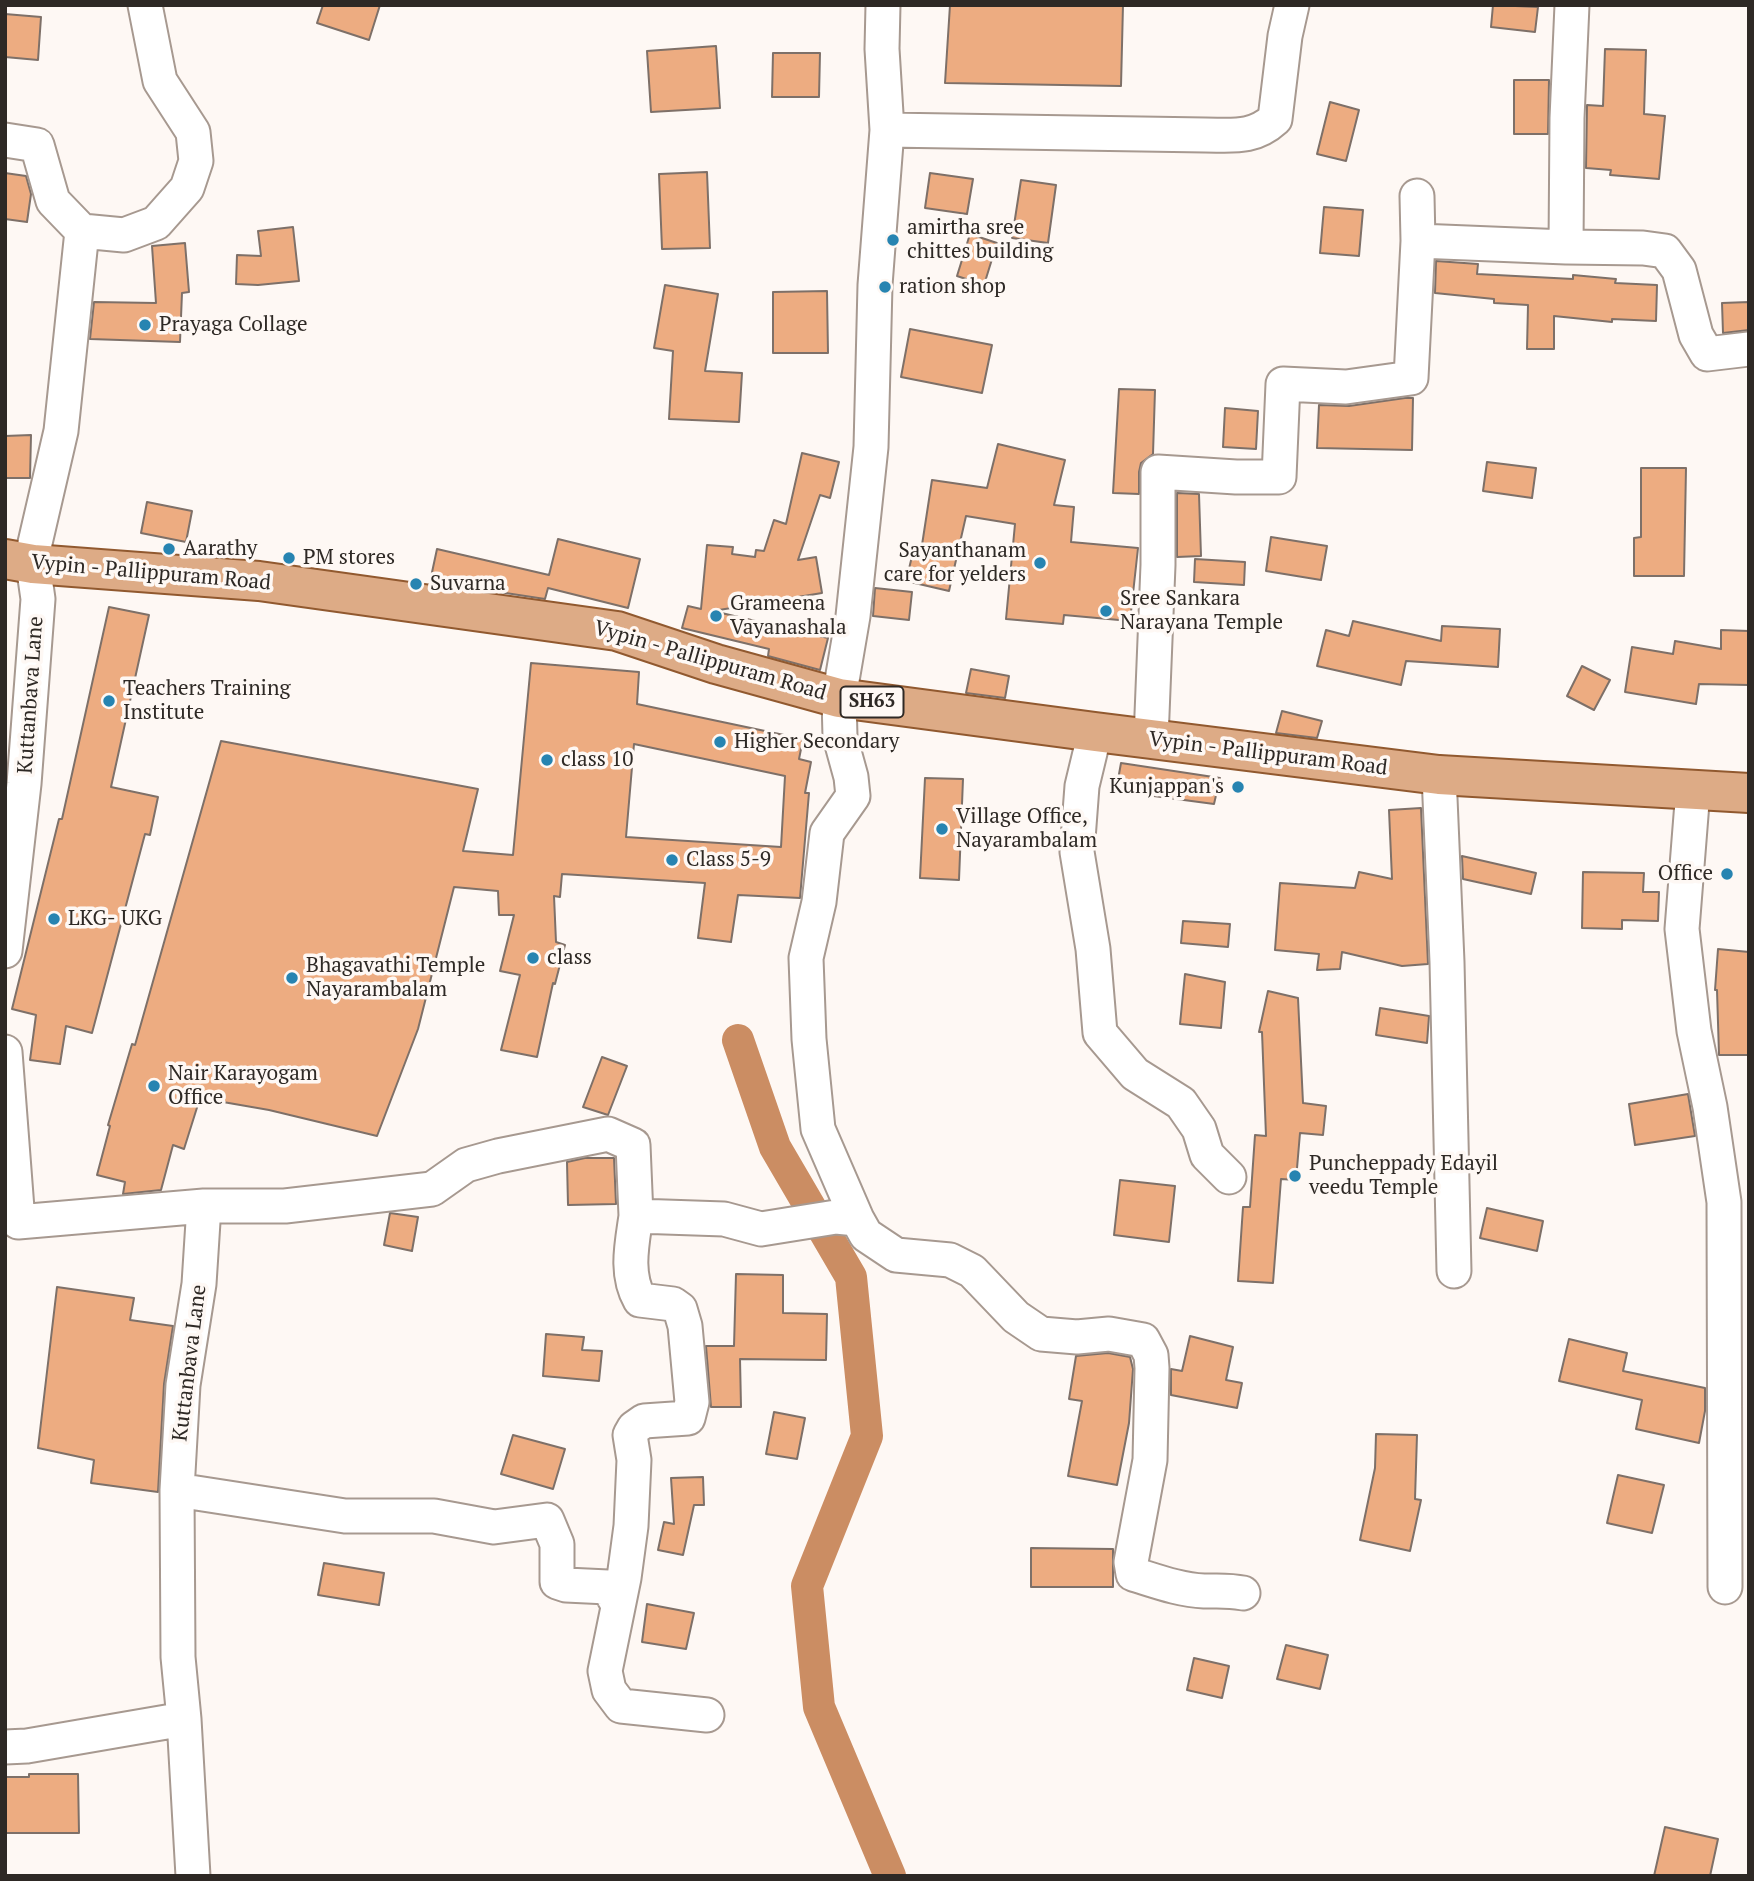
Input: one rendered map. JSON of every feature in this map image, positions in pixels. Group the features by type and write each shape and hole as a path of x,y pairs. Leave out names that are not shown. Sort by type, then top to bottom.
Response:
{"main road":[{"name":"Vypin - Pallippuram Road","path":"19,562 260,582 617,631 716,664 839,698 1439,775 1749,793"}],"street":[{"path":"5,140 37,145 53,201 82,231 124,235 156,223 187,188 196,161 193,132 160,81 145,5"},
{"path":"883,5 882,49 887,130 875,285 871,447 853,616 839,698 840,737 853,796 827,833 819,902 806,958 809,1039 818,1129 846,1218 896,1255 950,1260 972,1271 1016,1317 1041,1334 1077,1337 1109,1334 1143,1340 1152,1368 1150,1460 1131,1562 1133,1574 1173,1586 1243,1593"},
{"path":"887,130 1250,134 1263,129 1275,119 1285,36 1292,5"},
{"path":"1566,247 1567,118 1572,5"},
{"path":"1151,739 1158,472 1279,477 1283,384 1346,387 1411,378 1418,241 1417,196"},
{"name":"Kuttanbava Lane","path":"5,951 24,785 38,599 19,562 35,543 61,431 82,231"},
{"path":"1418,241 1643,248 1665,251 1679,270 1696,335 1707,354 1749,349"},
{"path":"1095,732 1082,786 1077,852 1093,949 1100,1033 1135,1074 1181,1103 1199,1129 1207,1155 1228,1177"},
{"path":"1439,775 1447,962 1454,1271"},
{"path":"1693,790 1682,929 1694,1031 1710,1107 1724,1202 1725,1587"},
{"path":"5,1052 12,1223 204,1206 285,1206 432,1189 466,1165 498,1156 608,1134 633,1146 636,1216 631,1257 634,1291 639,1300 673,1304 680,1308 685,1326 692,1402 688,1418 644,1421 630,1434 634,1460 633,1500 624,1578 605,1671 609,1690 621,1706 707,1714"},
{"name":"Kuttanbava Lane","path":"193,1876 178,1657 177,1490 183,1385 199,1284 204,1206"},
{"path":"636,1216 724,1219 761,1229 846,1218"},
{"path":"177,1490 345,1516 434,1516 494,1527 547,1520 557,1544 557,1582 566,1585 608,1587 617,1603"},
{"path":"5,1747 27,1746 184,1719"}],"building":[{"path":"323,5 380,5 369,40 317,23"},
{"path":"950,5 1123,5 1121,86 945,83"},
{"path":"1493,5 1538,7 1535,32 1491,27"},
{"path":"5,14 41,17 38,60 5,57"},
{"path":"716,46 720,108 651,112 647,51"},
{"path":"1605,49 1646,50 1644,114 1665,116 1659,179 1610,175 1611,170 1586,168 1587,105 1603,106"},
{"path":"773,53 820,53 819,97 772,97"},
{"path":"1514,80 1549,80 1548,134 1514,134"},
{"path":"1330,102 1359,110 1346,161 1317,154"},
{"path":"707,172 710,248 662,249 659,174"},
{"path":"5,173 26,176 31,194 27,222 5,219"},
{"path":"930,173 973,179 967,214 925,208"},
{"path":"1021,180 1056,185 1048,243 1012,238"},
{"path":"1324,207 1363,210 1359,256 1320,253"},
{"path":"293,227 299,281 236,284 237,255 261,256 258,231"},
{"path":"970,234 997,243 984,285 957,276"},
{"path":"185,243 189,292 182,293 180,342 90,339 94,302 156,303 152,246"},
{"path":"1436,261 1478,264 1477,274 1573,279 1573,275 1616,279 1615,283 1657,285 1656,321 1612,319 1612,322 1554,316 1554,349 1527,349 1528,305 1494,303 1494,299 1435,293"},
{"path":"665,285 718,294 705,371 742,373 739,422 669,419 673,351 654,348"},
{"path":"827,291 828,353 773,353 773,292"},
{"path":"1749,302 1749,330 1723,333 1722,303"},
{"path":"910,329 992,345 982,393 901,377"},
{"path":"1119,389 1155,390 1153,454 1141,463 1139,494 1113,493"},
{"path":"1413,398 1412,450 1317,448 1319,405 1349,406"},
{"path":"1225,408 1258,411 1256,449 1223,447"},
{"path":"31,435 30,478 5,478 5,436"},
{"path":"998,444 1065,460 1054,505 1074,507 1071,542 1138,548 1130,621 1064,615 1063,624 1006,619 1015,524 966,516 949,591 906,581 915,544 922,545 932,480 987,488"},
{"path":"802,453 839,462 830,498 820,495 798,560 816,557 822,593 713,611 828,638 820,670 768,656 769,649 682,628 688,606 701,609 707,545 733,547 732,554 755,557 756,550 764,551 774,520 786,524"},
{"path":"1487,462 1536,468 1532,498 1483,491"},
{"path":"1641,468 1686,468 1684,576 1634,576 1634,538 1641,537"},
{"path":"1177,493 1199,494 1201,556 1177,557"},
{"path":"147,502 192,511 186,542 141,533"},
{"path":"1271,537 1327,546 1321,580 1266,571"},
{"path":"558,539 640,559 628,608 548,588 545,599 431,577 437,549 549,575"},
{"path":"1195,559 1245,562 1244,585 1194,582"},
{"path":"875,588 912,592 909,620 873,616"},
{"path":"109,607 149,615 111,787 158,797 150,835 145,834 92,1033 66,1026 60,1064 30,1060 36,1015 12,1009 59,819 62,819"},
{"path":"1353,621 1441,641 1442,626 1500,629 1498,667 1406,661 1401,685 1317,666 1326,630 1349,636"},
{"path":"1721,630 1749,631 1749,685 1699,684 1696,704 1625,692 1632,647 1673,654 1675,641 1721,649"},
{"path":"531,663 639,672 637,704 803,739 799,759 811,762 805,793 809,793 800,898 738,895 731,942 698,938 705,883 562,874 560,897 554,896 556,942 565,945 555,984 553,983 537,1057 501,1050 520,975 500,971 514,915 499,915 498,891 454,887 418,1029 377,1136 269,1110 200,1098 184,1149 173,1145 161,1190 123,1194 125,1182 97,1175 110,1126 108,1125 132,1044 135,1045 221,741 478,789 463,851 513,855","holes":["634,744 785,776 781,847 626,837"]},
{"path":"1582,666 1610,680 1594,710 1567,696"},
{"path":"971,669 1009,676 1005,698 966,693"},
{"path":"1282,711 1322,721 1317,738 1276,733"},
{"path":"1121,763 1220,778 1214,804 1116,791"},
{"name":"Village Office, Nayarambalam","path":"925,778 963,779 959,880 920,878"},
{"path":"1421,808 1428,964 1402,966 1342,952 1340,969 1317,970 1319,954 1275,950 1280,883 1355,888 1359,872 1392,879 1389,810"},
{"path":"1462,856 1536,873 1531,894 1463,879"},
{"path":"1583,872 1644,873 1643,892 1659,892 1658,921 1622,920 1622,929 1582,928"},
{"path":"1183,921 1230,924 1228,947 1181,943"},
{"path":"1718,949 1749,952 1749,1055 1719,1055 1715,990"},
{"path":"1185,974 1225,982 1221,1028 1180,1024"},
{"path":"1268,991 1298,998 1303,1103 1326,1106 1323,1135 1300,1133 1296,1180 1281,1179 1273,1283 1238,1281 1243,1207 1250,1207 1255,1135 1266,1136 1262,1032 1259,1032"},
{"path":"1380,1008 1429,1016 1427,1043 1376,1035"},
{"path":"602,1057 627,1066 608,1115 583,1107"},
{"path":"1688,1094 1695,1136 1635,1145 1629,1104"},
{"path":"585,1158 614,1158 616,1204 568,1205 567,1162"},
{"path":"1120,1180 1175,1186 1169,1242 1114,1235"},
{"path":"1487,1208 1543,1221 1537,1251 1480,1238"},
{"path":"390,1213 418,1217 412,1251 384,1245"},
{"path":"736,1274 783,1275 783,1313 827,1314 826,1360 740,1359 741,1407 711,1407 706,1346 734,1346"},
{"path":"57,1287 134,1298 130,1320 173,1326 164,1384 158,1492 91,1483 94,1460 38,1448"},
{"path":"546,1334 584,1337 582,1350 602,1351 599,1381 543,1376"},
{"path":"1190,1336 1233,1347 1226,1380 1242,1383 1237,1408 1171,1395 1171,1369 1182,1371"},
{"path":"1569,1339 1627,1353 1623,1371 1705,1388 1705,1411 1699,1443 1636,1429 1642,1400 1559,1381"},
{"path":"1108,1353 1130,1357 1133,1369 1129,1423 1117,1485 1068,1476 1082,1401 1069,1399 1076,1356"},
{"path":"774,1412 805,1418 797,1459 766,1454"},
{"path":"1376,1434 1417,1435 1415,1499 1421,1500 1410,1551 1360,1540 1375,1468"},
{"path":"513,1435 565,1449 553,1489 501,1474"},
{"path":"1618,1475 1664,1485 1652,1533 1607,1523"},
{"path":"703,1477 704,1505 694,1505 683,1555 658,1550 664,1522 674,1524 671,1478"},
{"path":"1031,1548 1113,1549 1113,1587 1031,1587"},
{"path":"324,1563 384,1573 379,1605 318,1595"},
{"path":"647,1604 694,1613 686,1649 642,1642"},
{"path":"1286,1645 1328,1655 1320,1689 1277,1679"},
{"path":"1194,1658 1229,1666 1222,1698 1187,1690"},
{"path":"29,1774 78,1774 79,1833 5,1833 5,1777 29,1777"},
{"path":"1665,1827 1718,1839 1710,1876 1654,1876"}],"waterway":[{"path":"738,1040 775,1147 851,1277 867,1436 807,1586 819,1707 890,1876"}],"place":[{"name":"amirtha sree chittes building","path":"893,240"},
{"name":"ration shop","path":"885,287"},
{"name":"Prayaga Collage","path":"145,325"},
{"name":"Aarathy","path":"169,549"},
{"name":"PM stores","path":"289,558"},
{"name":"Sayanthanam care for yelders","path":"1040,563"},
{"name":"Suvarna","path":"416,584"},
{"name":"Sree Sankara Narayana Temple","path":"1106,611"},
{"name":"Grameena Vayanashala","path":"716,616"},
{"name":"Teachers Training Institute","path":"109,701"},
{"name":"Higher Secondary","path":"720,742"},
{"name":"class 10","path":"547,760"},
{"name":"Kunjappan's","path":"1238,787"},
{"name":"Village Office, Nayarambalam","path":"942,829"},
{"name":"Class 5-9","path":"672,860"},
{"name":"Office","path":"1727,874"},
{"name":"LKG- UKG","path":"54,919"},
{"name":"class","path":"533,958"},
{"name":"Bhagavathi Temple Nayarambalam","path":"292,978"},
{"name":"Nair Karayogam Office","path":"154,1086"},
{"name":"Puncheppady Edayil veedu Temple","path":"1295,1176"}]}
